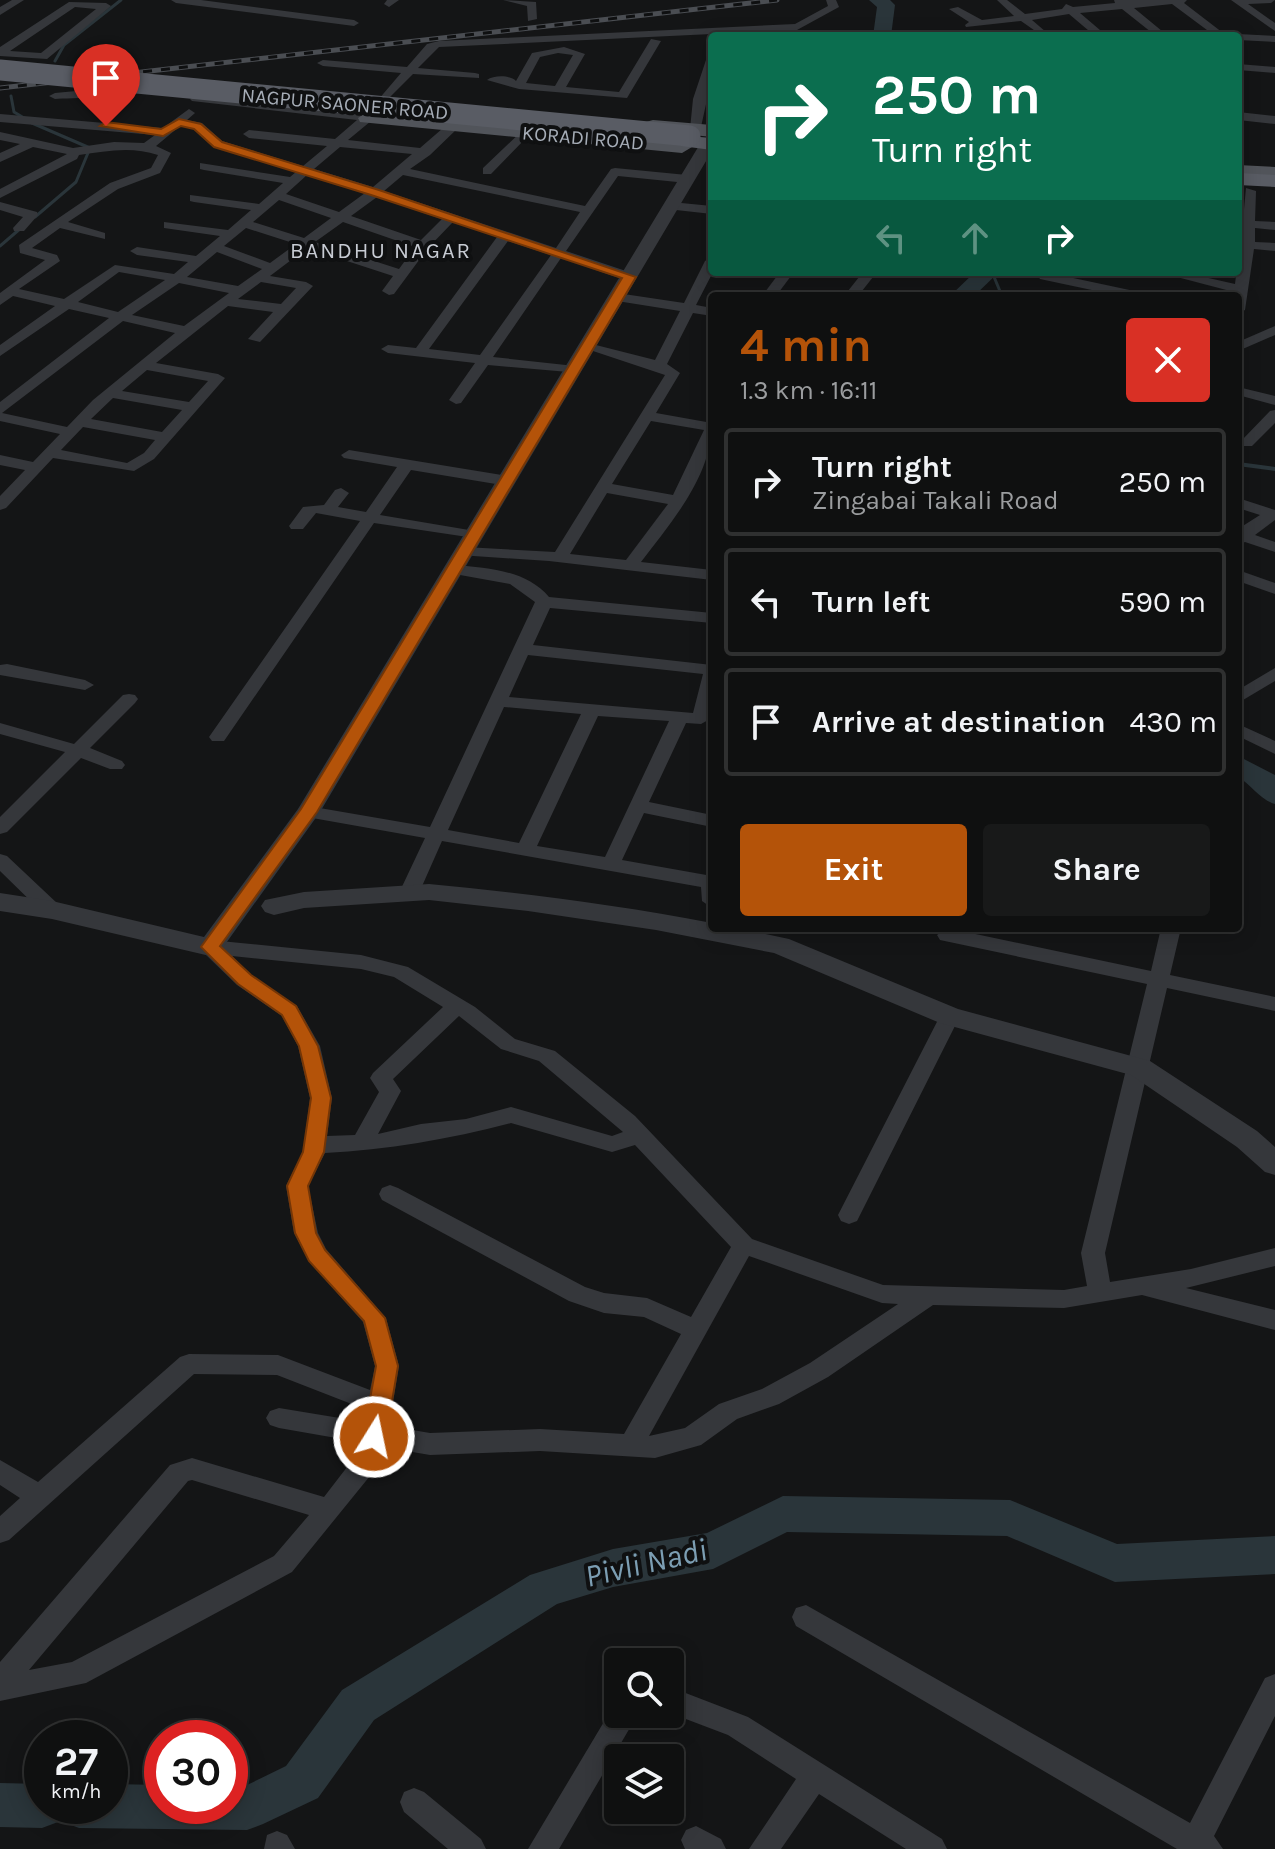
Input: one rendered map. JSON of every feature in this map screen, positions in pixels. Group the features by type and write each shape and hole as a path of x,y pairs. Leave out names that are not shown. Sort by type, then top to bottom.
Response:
{"highway":[{"name":"NAGPUR SAONER ROAD","path":"0,73 703,140"},
{"path":"1242,186 1275,181"},
{"path":"1242,186 1275,190"}],"main road":[{"path":"367,118 384,100 546,115 703,140"},
{"name":"KORADI ROAD","path":"367,118 524,133 703,140"},
{"path":"1242,171 1275,173"}],"street":[{"path":"1,11 19,0"},
{"path":"176,0 354,23"},
{"path":"508,0 532,4 532,19"},
{"path":"788,32 834,7 831,0"},
{"path":"1056,0 1097,32"},
{"path":"1174,0 1217,32"},
{"path":"954,9 975,24 1121,3 1182,0"},
{"path":"1236,0 1271,0"},
{"path":"1236,0 1272,23"},
{"path":"1002,1 1041,32"},
{"path":"76,2 106,6 43,57 0,53 76,2"},
{"path":"1121,3 1158,32"},
{"path":"276,90 384,100 431,46 439,44 708,35"},
{"path":"1242,37 1275,39"},
{"path":"493,80 510,81 512,85 519,86 623,96 655,41"},
{"path":"519,86 536,55 553,50 579,54 546,115"},
{"path":"323,63 475,76"},
{"path":"1242,67 1275,70"},
{"path":"210,947 308,812 687,179 703,140 699,99 708,72"},
{"path":"55,96 108,91 367,118"},
{"path":"147,147 202,100"},
{"path":"1242,116 1275,120"},
{"path":"0,118 163,132"},
{"path":"0,409 122,315 177,278 367,118"},
{"path":"179,122 198,126 218,144 375,192 630,277"},
{"path":"0,505 110,393 186,331 402,171 454,125"},
{"path":"487,171 524,133"},
{"path":"249,134 426,152"},
{"path":"0,136 73,152 114,146 147,147 165,153 156,170 114,186 26,245 25,250 52,258 53,261 0,301"},
{"path":"0,158 30,144"},
{"path":"0,194 73,156 73,152"},
{"path":"204,166 292,181"},
{"path":"402,171 587,210"},
{"path":"456,400 615,172 687,179"},
{"path":"277,195 423,245"},
{"path":"194,198 262,208"},
{"path":"1182,276 1242,290 1248,245 1242,198"},
{"path":"0,206 32,215 19,228"},
{"path":"671,206 708,210"},
{"path":"389,291 423,245 451,217"},
{"path":"1244,222 1275,226"},
{"path":"244,223 401,274"},
{"path":"60,224 100,236"},
{"path":"169,225 232,234"},
{"path":"421,351 497,244 507,235"},
{"path":"1248,245 1275,247"},
{"path":"216,247 272,268"},
{"path":"137,251 199,260"},
{"path":"659,366 708,268"},
{"path":"0,352 115,269 241,291"},
{"path":"854,292 867,276"},
{"path":"1045,276 1120,292"},
{"path":"255,339 306,286 258,278"},
{"path":"0,282 68,304 186,331"},
{"path":"617,297 708,311"},
{"path":"226,302 284,309"},
{"path":"1242,345 1275,330"},
{"path":"560,557 673,373 659,366 588,347"},
{"path":"388,349 575,370"},
{"path":"50,453 129,468 149,456 218,378 145,365"},
{"path":"1242,392 1275,401"},
{"path":"110,393 193,407"},
{"path":"1247,443 1275,414"},
{"path":"645,415 708,427"},
{"path":"0,417 166,437"},
{"path":"630,566 678,501 708,437"},
{"path":"349,455 508,481"},
{"path":"0,460 36,467"},
{"path":"218,737 407,464"},
{"path":"602,487 678,501"},
{"path":"328,510 341,493"},
{"path":"1242,504 1273,514"},
{"path":"297,526 309,510 328,510 369,519 465,553 560,557 708,575"},
{"path":"1242,535 1273,514"},
{"path":"1242,538 1275,547"},
{"path":"465,553 489,573 514,580 539,593 544,602"},
{"path":"1242,577 1275,589"},
{"path":"544,602 708,618"},
{"path":"409,893 544,602"},
{"path":"522,649 708,671"},
{"path":"0,670 85,685"},
{"path":"1242,695 1275,673"},
{"path":"0,828 129,699"},
{"path":"497,701 706,720"},
{"path":"526,849 592,710"},
{"path":"611,864 680,717"},
{"path":"2,731 80,751 116,765"},
{"path":"1242,731 1275,748"},
{"path":"638,806 708,820"},
{"path":"308,812 708,881"},
{"path":"0,860 52,910"},
{"path":"274,906 304,900 409,893 528,902 708,929"},
{"path":"0,902 52,910 210,947 361,962 401,972 457,1006 508,1044 547,1056 640,1135 744,1245 882,1294 1064,1299 1101,1295 1275,1257"},
{"path":"240,904 305,909 426,902 707,942 769,955 1028,1048 1126,1064 1247,1139 1275,1164"},
{"path":"723,932 780,945 947,1021"},
{"path":"1101,1295 1093,1253 1126,1064 1159,980 1170,932"},
{"path":"947,935 1275,1004"},
{"path":"0,1685 76,1674 283,1564 365,1463 374,1437 387,1366 374,1318 317,1255 306,1233 297,1186 314,1145 321,1098 309,1046 290,1011 244,980 210,947"},
{"path":"362,1143 390,1091 381,1078 457,1006"},
{"path":"849,1215 947,1021"},
{"path":"314,1145 362,1143 466,1127 511,1115 612,1144 640,1135"},
{"path":"390,1194 577,1294 604,1303 647,1308 695,1329"},
{"path":"631,1445 744,1245"},
{"path":"1140,1287 1275,1320"},
{"path":"279,1418 374,1437 430,1444 540,1440 655,1447 692,1437 728,1411 770,1397 819,1370 929,1295"},
{"path":"0,1532 189,1364 278,1365 380,1404"},
{"path":"0,1685 179,1473 192,1469 329,1510"},
{"path":"0,1471 39,1496"},
{"path":"806,1617 1199,1846 1273,1685 1275,1687"},
{"path":"684,1705 738,1726 932,1849"},
{"path":"543,1849 616,1728"},
{"path":"764,1849 815,1775"},
{"path":"414,1802 471,1849"}],"waterway":[{"path":"55,61 64,45 121,0"},
{"name":"Pivli Nadi","path":"877,0 886,5 883,32"},
{"path":"11,96 14,112 24,118"},
{"path":"32,123 90,148 76,182 35,217"},
{"path":"0,246 21,228"},
{"name":"Pivli Nadi","path":"966,292 984,276"},
{"path":"994,276 1000,292"},
{"path":"1242,465 1275,469"},
{"name":"Pivli Nadi","path":"1242,767 1262,778 1275,795"},
{"name":"Pivli Nadi","path":"128,1807 247,1808 302,1782 358,1705 545,1589 613,1568 713,1550 783,1514 1010,1518 1115,1563 1275,1555"},
{"name":"Pivli Nadi","path":"0,1805 24,1806"}],"railway":[{"path":"0,88 777,0"}],"district":[{"name":"BANDHU NAGAR","path":"381,251"}],"route":[{"path":"106,126 163,132 179,122 198,126 218,144 375,192 630,277 308,812 210,947 244,980 290,1011 309,1046 321,1098 314,1152 297,1186 306,1233 317,1255 374,1318 387,1366 374,1437"}]}
